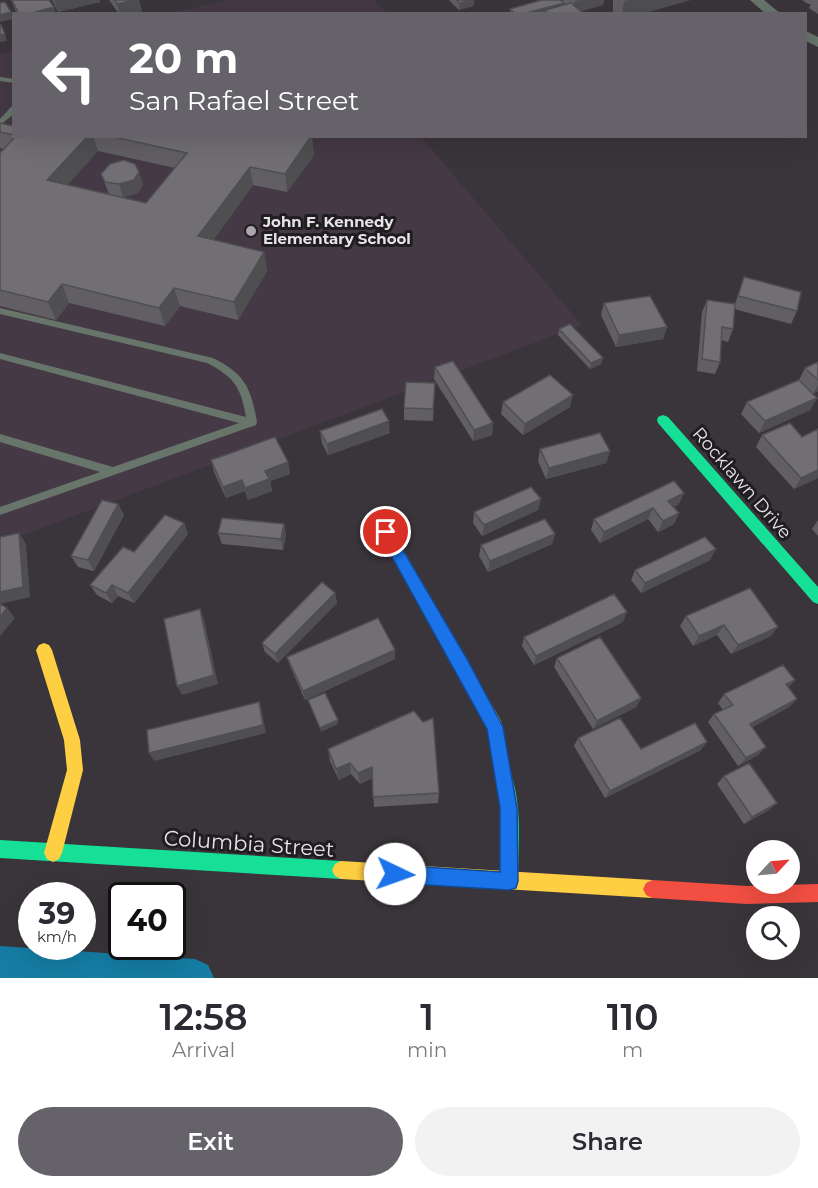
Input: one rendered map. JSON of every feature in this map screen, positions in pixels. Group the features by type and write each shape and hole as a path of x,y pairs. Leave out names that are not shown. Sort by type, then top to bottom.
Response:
{"street":[{"path":"756,0 772,12"},
{"name":"Rocklawn Drive","path":"663,420 818,597"},
{"path":"386,532 462,664 495,727 508,808 509,881"},
{"path":"44,650 72,740 75,770 53,853"},
{"name":"Columbia Street","path":"0,849 747,895 818,893"}],"lane":[{"path":"0,123 12,111"},
{"path":"0,311 210,360 224,366 245,386 252,422"},
{"path":"0,356 252,422"},
{"path":"0,511 252,422"},
{"path":"0,438 112,471"}],"shaded area":[{"path":"228,0 374,0 386,12 175,12"},
{"name":"John F. Kennedy Elementary School","path":"12,50 12,138 422,138 582,325 0,544 0,54"}],"building":[{"path":"12,0 49,0 54,7 35,12 18,12"},
{"path":"115,0 135,0 117,4"},
{"path":"456,0 473,0 459,3"},
{"path":"542,0 560,0 564,3 530,12 513,12 510,9"},
{"path":"5,2 11,12 0,15 0,3"},
{"path":"571,3 582,12 547,12 545,10"},
{"path":"1,25 5,34 0,35"},
{"path":"0,123 12,126 12,135 0,132"},
{"path":"14,138 86,138 47,180 146,203 187,153 118,138 310,138 285,174 250,167 198,236 264,252 234,302 174,288 159,308 62,284 48,302 0,290 0,153"},
{"path":"124,160 135,164 139,172 134,180 119,184 105,182 101,174 110,164"},
{"path":"744,277 801,292 797,311 738,296"},
{"path":"650,296 667,327 619,335 604,303"},
{"path":"707,300 735,304 733,329 722,327 720,362 702,359"},
{"path":"570,324 603,358 591,363 559,329"},
{"path":"453,361 493,423 474,430 435,367"},
{"path":"818,362 818,380 805,368"},
{"path":"550,375 573,395 525,424 503,402"},
{"path":"799,380 817,398 765,421 747,402"},
{"path":"406,382 435,383 433,409 404,408"},
{"path":"382,409 389,421 327,444 320,431"},
{"path":"790,423 802,437 818,429 818,470 801,478 762,435"},
{"path":"600,433 610,451 549,468 540,449"},
{"path":"275,437 288,462 265,471 269,479 245,488 242,480 223,487 211,460"},
{"path":"674,481 684,493 668,501 679,513 663,521 653,508 604,532 594,519"},
{"path":"531,487 541,499 484,525 474,512"},
{"path":"102,500 118,504 88,560 71,556"},
{"path":"165,515 184,523 128,593 112,585 106,593 90,585 123,547 134,552"},
{"path":"222,518 284,524 281,539 218,533"},
{"path":"545,519 555,534 490,561 481,545"},
{"path":"19,533 23,587 0,592 0,537"},
{"path":"705,537 716,549 645,583 635,570"},
{"path":"322,582 335,593 275,654 262,643"},
{"path":"750,588 778,627 738,645 724,625 699,636 686,616"},
{"path":"614,594 627,612 536,656 524,637"},
{"path":"0,604 7,608 0,617"},
{"path":"200,609 214,675 177,686 164,619"},
{"path":"378,618 395,650 303,691 287,657"},
{"path":"600,637 641,698 597,721 557,658"},
{"path":"783,665 795,680 786,684 797,699 750,724 766,747 746,758 714,714 733,705 724,694"},
{"path":"325,693 338,720 320,728 308,700"},
{"path":"259,702 263,725 149,753 147,730"},
{"path":"414,711 423,722 433,718 439,793 373,797 372,767 358,773 350,763 336,769 328,749"},
{"path":"620,718 641,749 695,723 707,742 610,791 578,738"},
{"path":"749,763 777,803 752,817 724,776"}],"waterway":[{"path":"0,965 195,978"}],"traffic: fast":[{"path":"663,420 818,597"},
{"path":"504,778 509,809 509,881"},
{"path":"0,849 341,870"}],"traffic: slow":[{"path":"386,532 495,727 504,778"},
{"path":"44,650 72,740 75,770 53,853"},
{"path":"341,870 652,889"}],"traffic: jam":[{"path":"652,889 747,895 818,893"}],"place":[{"name":"John F. Kennedy Elementary School","path":"251,231"}],"route":[{"path":"386,532 462,664 495,727 503,765 508,808 509,881 395,874"}]}
